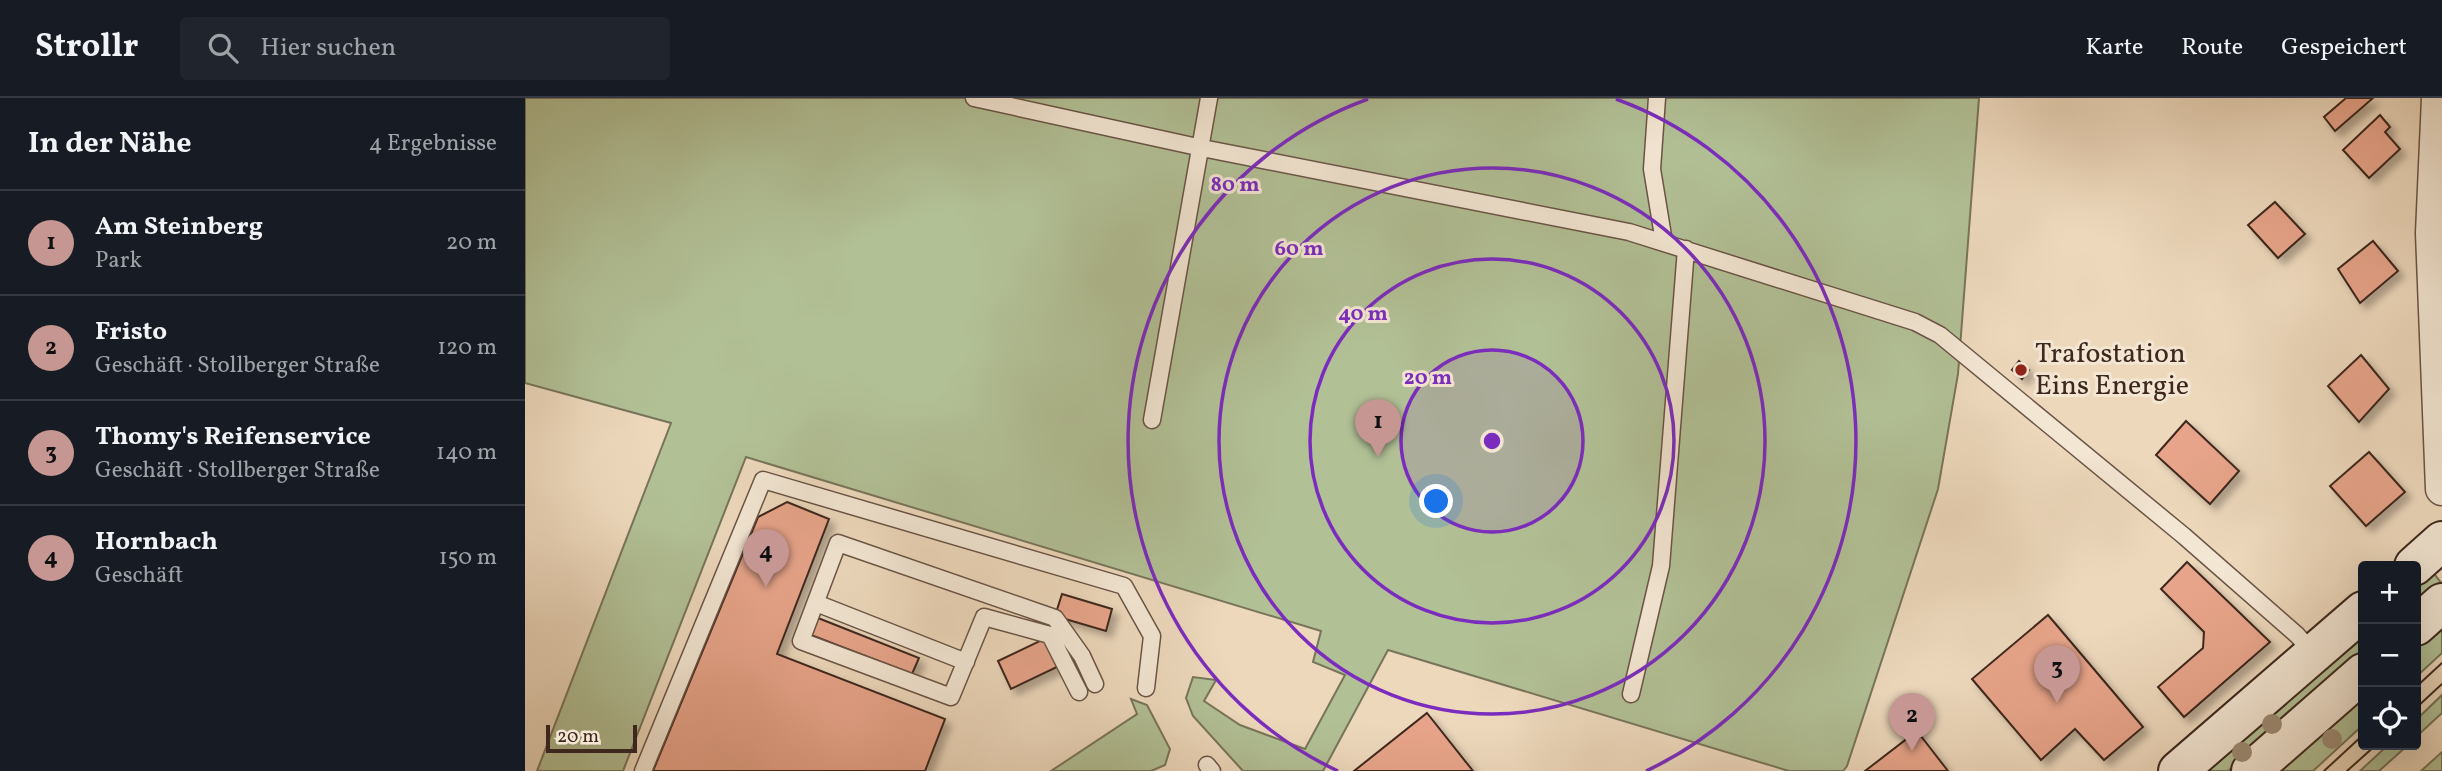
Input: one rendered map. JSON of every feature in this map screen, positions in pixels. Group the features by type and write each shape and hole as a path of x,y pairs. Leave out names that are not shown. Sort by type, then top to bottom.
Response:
{"main road":[{"path":"2419,561 2442,541"},
{"path":"2418,624 2442,603"},
{"path":"2178,771 2358,615"},
{"path":"2251,771 2358,677"}],"street":[{"path":"2438,98 2432,233 2442,489"}],"lane":[{"path":"974,98 1202,148 1629,232 1915,322 1940,334 2184,536 2297,635 2314,654"},
{"path":"1152,420 1209,98"},
{"path":"1657,98 1652,169 1664,242"},
{"path":"1631,694 1661,566 1686,249"},
{"path":"643,771 763,480 1124,586 1152,636 1146,688"},
{"path":"1079,692 1050,635 984,617 951,697 801,641 838,543 1055,618 1082,656 1095,684"},
{"path":"816,603 966,662"}],"green space":[{"path":"525,98 1979,98 1958,374 1938,489 1847,766 1843,771 1789,771 1388,650 1323,771 1243,771 1193,716 1186,698 1193,677 1216,680 1204,701 1240,725 1305,749 1345,675 1313,662 1321,631 746,457 623,771 537,771 671,423 525,383"},
{"path":"2432,571 2442,584 2421,603 2421,581"},
{"path":"2442,625 2442,653 2421,672 2421,644"},
{"path":"2358,635 2358,657 2228,771 2203,771"},
{"path":"2442,695 2442,713 2421,732 2421,715"},
{"path":"2358,698 2358,730 2313,771 2276,771"},
{"path":"1131,699 1147,705 1170,749 1165,765 1151,771 1051,771 1137,714"},
{"path":"2383,750 2402,750 2379,771 2360,771"},
{"path":"2442,752 2442,771 2421,771"}],"building":[{"path":"2346,98 2373,98 2335,131 2324,117"},
{"path":"2380,115 2390,127 2385,132 2400,149 2369,178 2343,150"},
{"path":"2275,202 2305,234 2278,258 2248,225"},
{"path":"2373,241 2398,271 2360,303 2338,269"},
{"path":"2361,355 2389,389 2359,422 2328,386"},
{"name":"Trafostation Eins Energie","path":"2019,361 2029,370 2022,379 2012,370"},
{"path":"2186,421 2239,471 2210,504 2156,455"},
{"path":"2369,452 2405,492 2366,526 2330,486"},
{"path":"787,502 829,519 777,654 945,719 925,771 653,771 758,517"},
{"path":"2187,562 2270,642 2184,717 2158,687 2203,648 2204,632 2161,589"},
{"path":"1062,594 1112,609 1106,631 1055,616"},
{"path":"2048,615 2143,727 2104,760 2075,729 2041,760 1972,679"},
{"path":"818,618 919,658 912,674 811,635"},
{"path":"1046,638 1059,666 1011,689 998,661"},
{"path":"1427,713 1473,771 1354,771"},
{"path":"1917,731 1948,771 1865,771"}],"tram line":[{"path":"2421,682 2442,663"},
{"path":"2421,703 2442,684"},
{"path":"2324,771 2358,740"},
{"path":"2347,771 2370,750"}],"place":[{"name":"Trafostation Eins Energie","path":"2021,370"},
{"name":"Am Steinberg","path":"1378,457"},
{"name":"Hornbach","path":"766,587"},
{"name":"Thomy's Reifenservice","path":"2057,703"},
{"name":"Fristo","path":"1912,751"}]}
